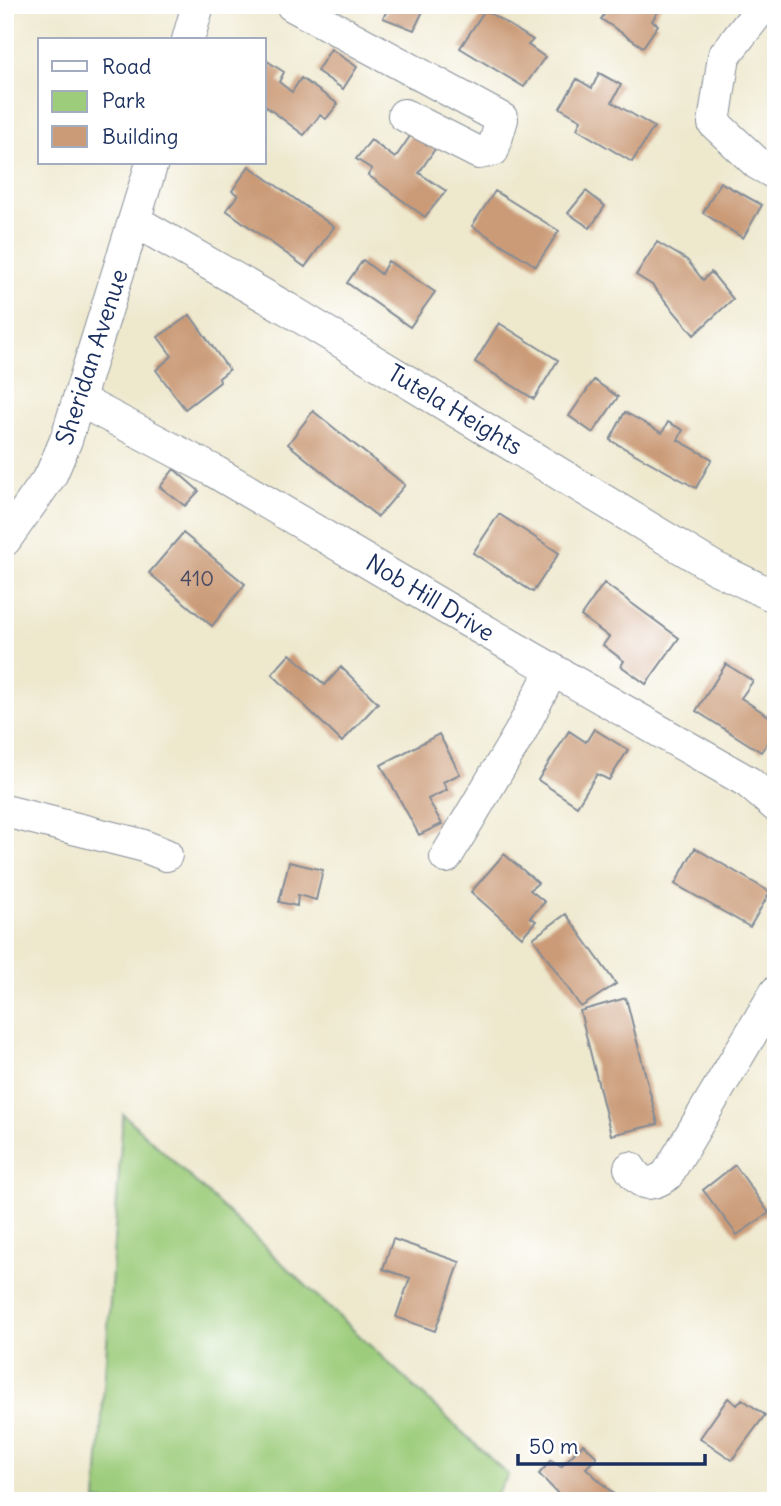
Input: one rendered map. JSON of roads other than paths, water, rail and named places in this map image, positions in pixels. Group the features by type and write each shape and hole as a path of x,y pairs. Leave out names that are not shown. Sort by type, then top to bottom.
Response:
{"street":[{"path":"189,38 198,5"},
{"path":"292,5 502,120 493,150 478,153 404,115"},
{"path":"764,5 724,56 714,123 758,163 776,174"},
{"name":"Sheridan Avenue","path":"5,540 35,500 55,466 66,440 152,164"},
{"name":"Tutela Heights","path":"135,221 286,308 715,568 776,597"},
{"name":"Nob Hill Drive","path":"79,400 212,470 748,782 776,806"},
{"path":"446,857 507,756 552,670"},
{"path":"5,811 141,845 166,855"},
{"path":"630,1168 638,1180 646,1183 656,1182 667,1175 776,992"}]}
